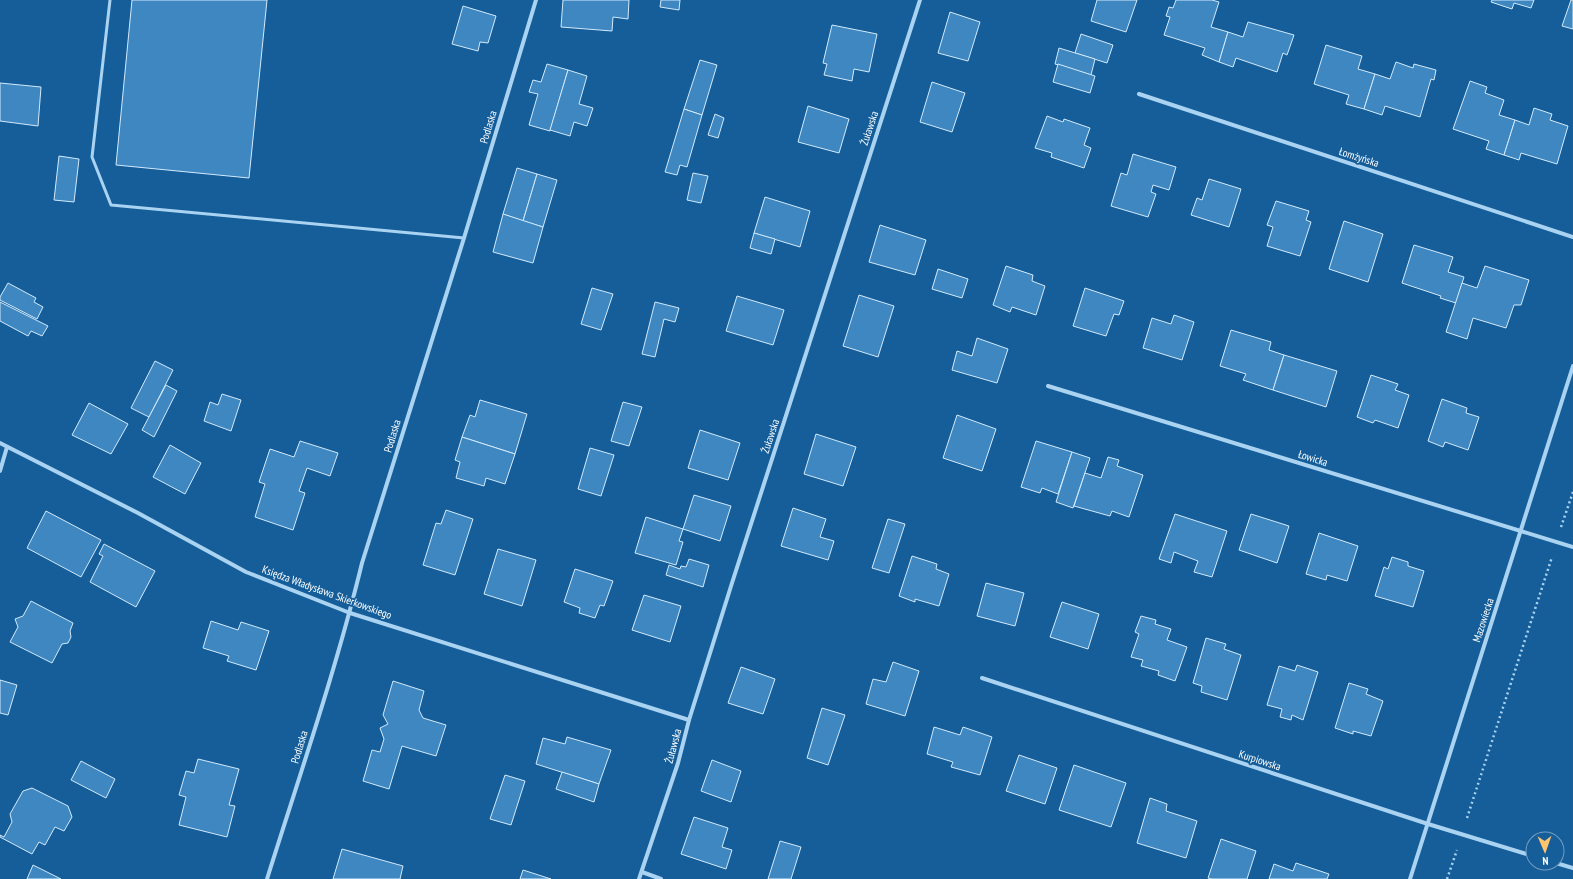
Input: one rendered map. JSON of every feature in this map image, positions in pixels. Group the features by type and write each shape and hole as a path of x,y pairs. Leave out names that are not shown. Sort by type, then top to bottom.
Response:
{"street":[{"name":"Podlaska","path":"267,879 350,613 362,563 464,238 536,0"},
{"name":"Żuławska","path":"640,879 678,763 689,720 920,0"},
{"name":"Łomżyńska","path":"1139,94 1573,237"},
{"name":"Mazowiecka","path":"1410,879 1573,366"},
{"name":"Łowicka","path":"1048,386 1573,547"},
{"name":"Księdza Władysława Skierkowskiego","path":"0,443 138,514 246,572 350,613 689,720"},
{"path":"0,471 7,447"},
{"name":"Kurpiowska","path":"982,678 1428,824 1525,854"},
{"path":"642,872 662,879"}],"lane":[{"path":"110,0 92,157 111,205 464,238"}],"path":[{"path":"1447,879 1573,492"}],"building":[{"path":"132,0 267,0 249,178 116,165"},
{"path":"563,0 629,0 628,19 613,17 612,31 561,27"},
{"path":"661,0 680,0 679,10 660,7"},
{"path":"1097,0 1137,0 1126,32 1091,21"},
{"path":"1176,0 1212,0 1219,2 1211,27 1228,32 1219,62 1202,55 1205,48 1164,35 1170,17 1166,16 1169,7 1173,8"},
{"path":"1492,0 1534,0 1531,8 1514,3 1512,9 1491,2"},
{"path":"1571,0 1573,0 1573,29 1562,26"},
{"path":"463,6 496,16 488,43 480,42 478,51 452,44"},
{"path":"950,12 980,22 968,61 938,53"},
{"path":"1248,22 1294,35 1287,55 1283,53 1277,72 1236,58 1233,67 1219,62 1228,32 1243,37"},
{"path":"832,25 877,34 869,72 854,69 852,81 824,75 827,64 823,63"},
{"path":"1081,34 1113,45 1107,63 1075,53"},
{"path":"1326,45 1362,56 1358,69 1375,74 1364,109 1346,104 1349,95 1314,84"},
{"path":"1059,48 1095,59 1091,75 1055,64"},
{"path":"700,60 717,65 702,115 684,109"},
{"path":"1396,62 1413,68 1414,64 1436,70 1434,80 1431,79 1420,117 1385,106 1382,115 1364,109 1375,74 1390,79"},
{"path":"547,64 568,70 550,131 529,125 538,94 529,92 533,80 541,82"},
{"path":"1058,64 1095,76 1090,93 1053,82"},
{"path":"568,70 587,76 579,104 593,108 587,126 574,122 570,136 550,130"},
{"path":"1470,81 1487,87 1485,93 1504,100 1499,115 1515,120 1504,155 1486,149 1489,141 1453,129"},
{"path":"932,82 965,93 952,132 920,122"},
{"path":"0,83 41,87 38,126 0,121"},
{"path":"808,106 849,119 839,153 798,142"},
{"path":"1534,108 1552,114 1550,120 1568,126 1557,164 1521,153 1519,160 1504,155 1515,120 1529,125"},
{"path":"684,109 702,115 687,167 680,165 677,175 665,172"},
{"path":"715,114 724,118 718,138 708,135"},
{"path":"1047,116 1063,122 1064,119 1090,128 1084,145 1091,148 1084,168 1051,157 1052,153 1035,148"},
{"path":"1133,154 1176,167 1169,190 1153,185 1151,192 1156,194 1148,217 1111,206 1121,173 1127,175"},
{"path":"59,156 79,159 74,202 54,200"},
{"path":"517,168 537,174 523,221 503,214"},
{"path":"693,173 708,176 701,203 687,200"},
{"path":"537,174 557,180 543,227 523,221"},
{"path":"1209,179 1241,189 1229,227 1191,215 1197,198 1202,200"},
{"path":"765,197 810,211 800,247 754,233"},
{"path":"1276,201 1309,211 1306,220 1311,222 1300,256 1267,246 1273,227 1267,225"},
{"path":"503,214 543,227 533,263 493,252"},
{"path":"1344,221 1383,234 1368,282 1329,269"},
{"path":"880,225 926,240 915,275 869,262"},
{"path":"754,233 775,239 771,254 750,248"},
{"path":"1414,245 1453,257 1448,272 1464,277 1456,303 1440,298 1441,296 1402,283"},
{"path":"1006,266 1033,275 1032,281 1045,286 1036,315 1012,307 1010,312 993,305"},
{"path":"1485,266 1529,280 1521,305 1514,305 1506,328 1473,318 1467,339 1446,332 1462,283 1477,288"},
{"path":"938,269 968,279 962,298 932,289"},
{"path":"8,283 36,298 34,302 43,307 37,319 0,300 0,297"},
{"path":"592,288 613,294 601,330 581,324"},
{"path":"1085,288 1124,301 1119,315 1114,314 1106,336 1073,326"},
{"path":"859,295 894,306 878,357 843,346"},
{"path":"737,296 784,310 773,345 726,331"},
{"path":"0,302 48,326 42,336 31,331 28,336 0,321"},
{"path":"655,302 679,308 675,322 664,319 655,357 642,354"},
{"path":"1174,315 1194,322 1182,360 1143,348 1152,318 1171,324"},
{"path":"1231,330 1271,342 1269,350 1284,355 1273,390 1243,380 1246,374 1220,366"},
{"path":"977,338 1008,349 997,383 952,370 957,351 972,356"},
{"path":"1284,355 1337,371 1326,407 1273,390"},
{"path":"155,361 173,370 149,417 131,408"},
{"path":"1371,375 1398,384 1395,390 1409,395 1398,428 1375,420 1373,423 1357,417"},
{"path":"166,385 177,391 154,437 142,430"},
{"path":"222,394 241,400 231,431 204,421 210,402 218,405"},
{"path":"1442,399 1467,408 1466,413 1479,417 1468,450 1445,442 1443,447 1428,441"},
{"path":"480,400 527,414 515,454 462,437 470,415 475,417"},
{"path":"623,402 642,407 629,446 611,441"},
{"path":"89,403 128,424 111,454 72,435"},
{"path":"957,415 996,429 982,471 943,458"},
{"path":"700,430 740,443 728,480 688,468"},
{"path":"816,434 856,447 843,486 804,474"},
{"path":"462,437 515,454 505,484 486,478 484,486 456,478 460,462 455,460"},
{"path":"300,441 338,453 330,476 307,468 299,491 305,493 293,530 255,517 265,484 259,482 270,449 294,457"},
{"path":"1036,441 1072,452 1058,494 1042,488 1040,493 1021,487"},
{"path":"170,445 201,463 185,494 153,477"},
{"path":"590,448 614,455 601,496 578,489"},
{"path":"1072,452 1090,458 1073,508 1056,502"},
{"path":"1108,457 1119,460 1117,466 1143,475 1129,517 1112,511 1110,516 1074,506 1085,473 1101,478"},
{"path":"694,495 731,506 720,541 683,529"},
{"path":"793,508 826,519 820,537 834,541 828,560 781,546"},
{"path":"446,510 473,519 455,575 423,565 436,523 441,524"},
{"path":"46,511 101,540 81,577 27,548"},
{"path":"1175,514 1227,531 1212,577 1194,572 1198,561 1174,552 1171,563 1159,559"},
{"path":"1251,514 1289,526 1277,563 1239,550"},
{"path":"646,517 683,529 679,541 683,542 676,565 635,553"},
{"path":"888,519 905,524 889,573 872,568"},
{"path":"1319,533 1358,546 1347,581 1327,575 1326,580 1306,574"},
{"path":"104,544 155,571 136,607 90,582 103,556 99,554"},
{"path":"498,549 536,560 522,606 484,594"},
{"path":"912,556 937,564 936,569 949,574 939,606 915,599 915,602 899,596"},
{"path":"1392,557 1408,562 1408,566 1424,571 1413,607 1375,596 1384,567 1388,569"},
{"path":"689,559 709,565 703,587 666,575 669,565 680,569 681,566 686,567"},
{"path":"575,569 613,581 604,606 600,605 595,618 579,613 580,608 564,602"},
{"path":"986,583 1024,593 1015,626 977,616"},
{"path":"644,595 681,606 670,642 632,630"},
{"path":"31,601 73,623 70,631 71,637 68,643 62,644 52,663 10,642 18,627 15,619 23,616"},
{"path":"1062,602 1099,614 1088,649 1050,637"},
{"path":"1141,616 1156,620 1155,624 1171,629 1167,640 1187,647 1175,681 1158,675 1159,671 1141,666 1143,660 1131,657 1139,634 1135,632"},
{"path":"211,621 238,630 241,622 269,631 256,670 227,661 229,656 203,648"},
{"path":"1206,638 1226,644 1224,649 1241,655 1227,700 1201,692 1202,686 1193,683"},
{"path":"893,662 919,671 905,716 866,704 873,679 886,682"},
{"path":"1297,665 1318,672 1303,720 1292,715 1291,720 1280,717 1282,709 1267,705 1279,666 1295,671"},
{"path":"741,667 775,679 763,714 728,703"},
{"path":"0,680 17,685 8,715 0,713"},
{"path":"393,681 424,691 419,710 423,718 446,725 436,756 402,746 389,789 363,781 372,750 380,752 384,739 380,728 388,724 383,715"},
{"path":"1349,683 1368,689 1366,694 1383,701 1371,736 1353,731 1353,734 1335,728"},
{"path":"822,708 845,715 828,765 807,758"},
{"path":"934,727 960,735 963,727 992,737 980,775 951,767 953,762 927,754"},
{"path":"567,737 611,750 599,784 536,764 543,738 565,744"},
{"path":"1019,755 1057,768 1045,804 1006,791"},
{"path":"198,759 239,769 229,805 235,806 227,837 179,825 186,797 179,795 186,771 194,773"},
{"path":"712,760 741,771 731,802 701,791"},
{"path":"81,761 115,779 106,798 71,780"},
{"path":"1074,765 1126,783 1111,827 1059,810"},
{"path":"562,772 599,784 594,802 556,789"},
{"path":"505,775 525,781 511,825 490,819"},
{"path":"32,788 68,806 72,817 64,831 55,827 45,845 39,842 32,854 0,837 0,835 4,837 12,822 10,814 23,791"},
{"path":"1150,798 1167,804 1166,811 1197,821 1186,858 1137,843"},
{"path":"694,817 728,828 722,847 732,850 726,869 681,854"},
{"path":"1221,839 1256,851 1247,879 1208,878"},
{"path":"780,841 801,847 791,879 768,879"},
{"path":"342,849 403,866 400,879 333,879"},
{"path":"1296,863 1329,874 1327,879 1269,879 1274,864 1293,871"},
{"path":"33,865 61,879 27,879"},
{"path":"523,870 551,879 520,879"}]}
